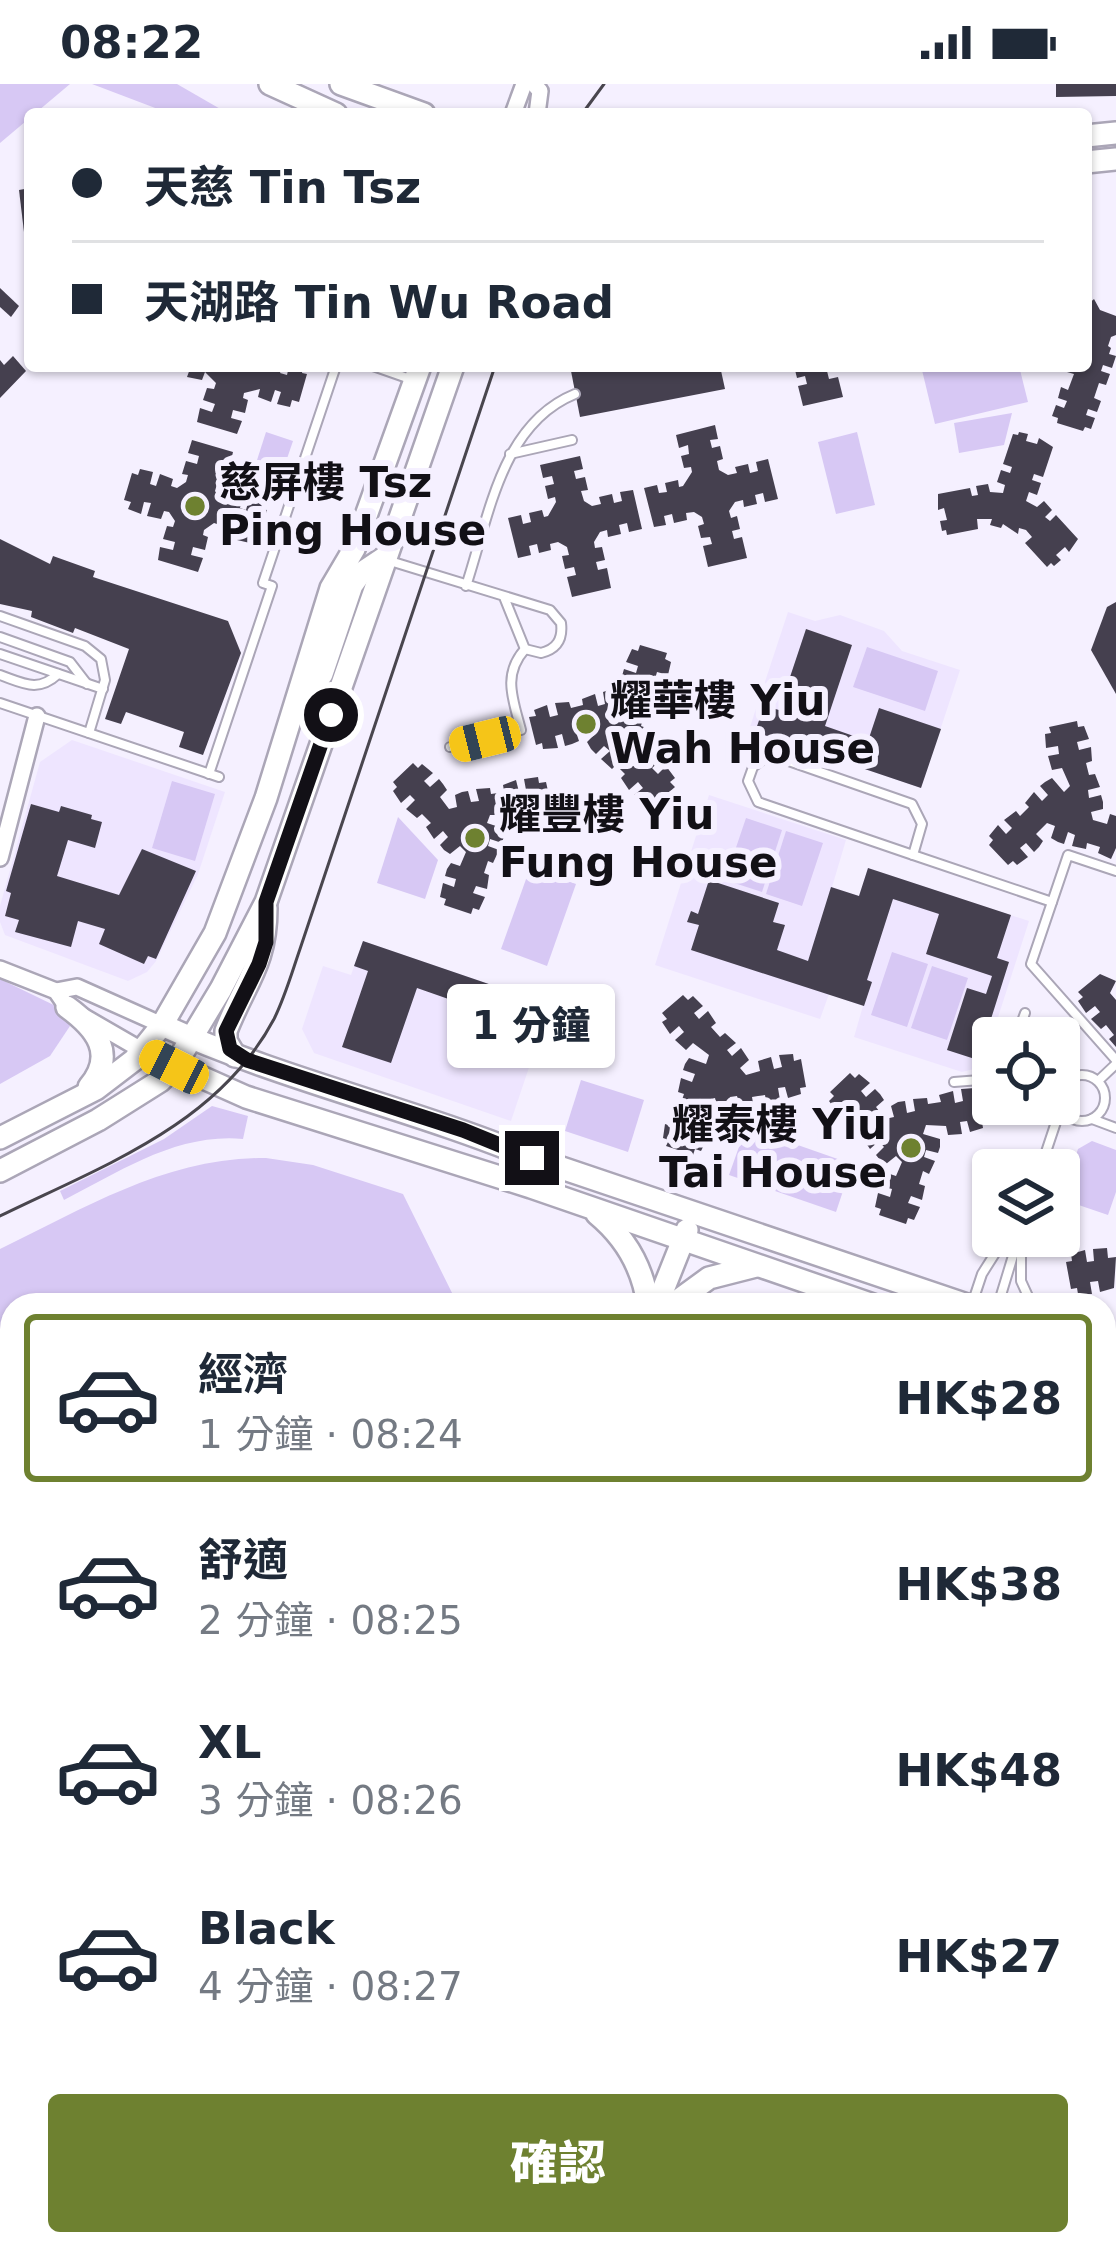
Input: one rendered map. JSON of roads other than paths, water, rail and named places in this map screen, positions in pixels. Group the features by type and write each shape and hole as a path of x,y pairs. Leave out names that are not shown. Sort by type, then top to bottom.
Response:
{"main road":[{"path":"270,84 323,108"},
{"path":"341,84 407,108"},
{"path":"0,1171 127,1103 174,1067 192,1039 266,902 391,561 451,372"},
{"path":"0,1138 96,1089 143,1051 220,921 332,588 355,549 417,373"},
{"path":"289,724 322,674 352,584 360,574 391,561"},
{"path":"235,1056 226,1031 266,942 266,902"},
{"path":"62,999 97,1031 103,1058 93,1084 65,1105"},
{"path":"162,1025 235,1056 933,1293"},
{"path":"143,1051 246,1097 837,1293"},
{"path":"590,1208 608,1222 632,1253 645,1293"},
{"path":"662,1293 693,1212"},
{"path":"688,1293 709,1278 757,1266"}],"street":[{"path":"0,858 37,716"},
{"path":"0,969 62,999 143,1051"},
{"path":"62,999 77,987 162,1025"}],"lane":[{"path":"0,703 214,775 272,586 263,583 334,372"},
{"path":"466,586 510,454 539,414 575,394"},
{"path":"510,454 572,440"},
{"path":"355,549 550,610 561,622 556,646 541,653 525,649"},
{"path":"504,597 525,649"},
{"path":"0,616 94,651 106,671 89,733"},
{"path":"0,637 70,662 87,684"},
{"path":"450,747 521,730 509,684 514,663 525,649"},
{"path":"0,654 104,689"},
{"path":"0,675 35,687 58,674"},
{"path":"913,855 922,824 912,804 780,758 765,758 753,767 748,782 758,802 913,855 1052,902"},
{"path":"1098,1082 1116,1062 1031,964 1068,855 1116,871"},
{"path":"1024,1017 1025,1013"},
{"path":"1080,1077 1098,1082 1105,1102 1092,1119"},
{"path":"953,1082 972,1081"},
{"path":"1080,1120 1116,1128"},
{"path":"974,1293 993,1257"},
{"path":"1002,1293 1013,1257"},
{"path":"1020,1257 1026,1293"}],"tram line":[{"path":"586,108 604,84"},
{"path":"0,1216 117,1160 190,1115 250,1056 274,1019 493,372"}],"place":[{"name":"慈屏樓 Tsz Ping House","path":"195,506"},
{"name":"耀華樓 Yiu Wah House","path":"586,724"},
{"name":"耀豐樓 Yiu Fung House","path":"475,838"},
{"name":"耀泰樓 Yiu Tai House","path":"911,1148"}]}
